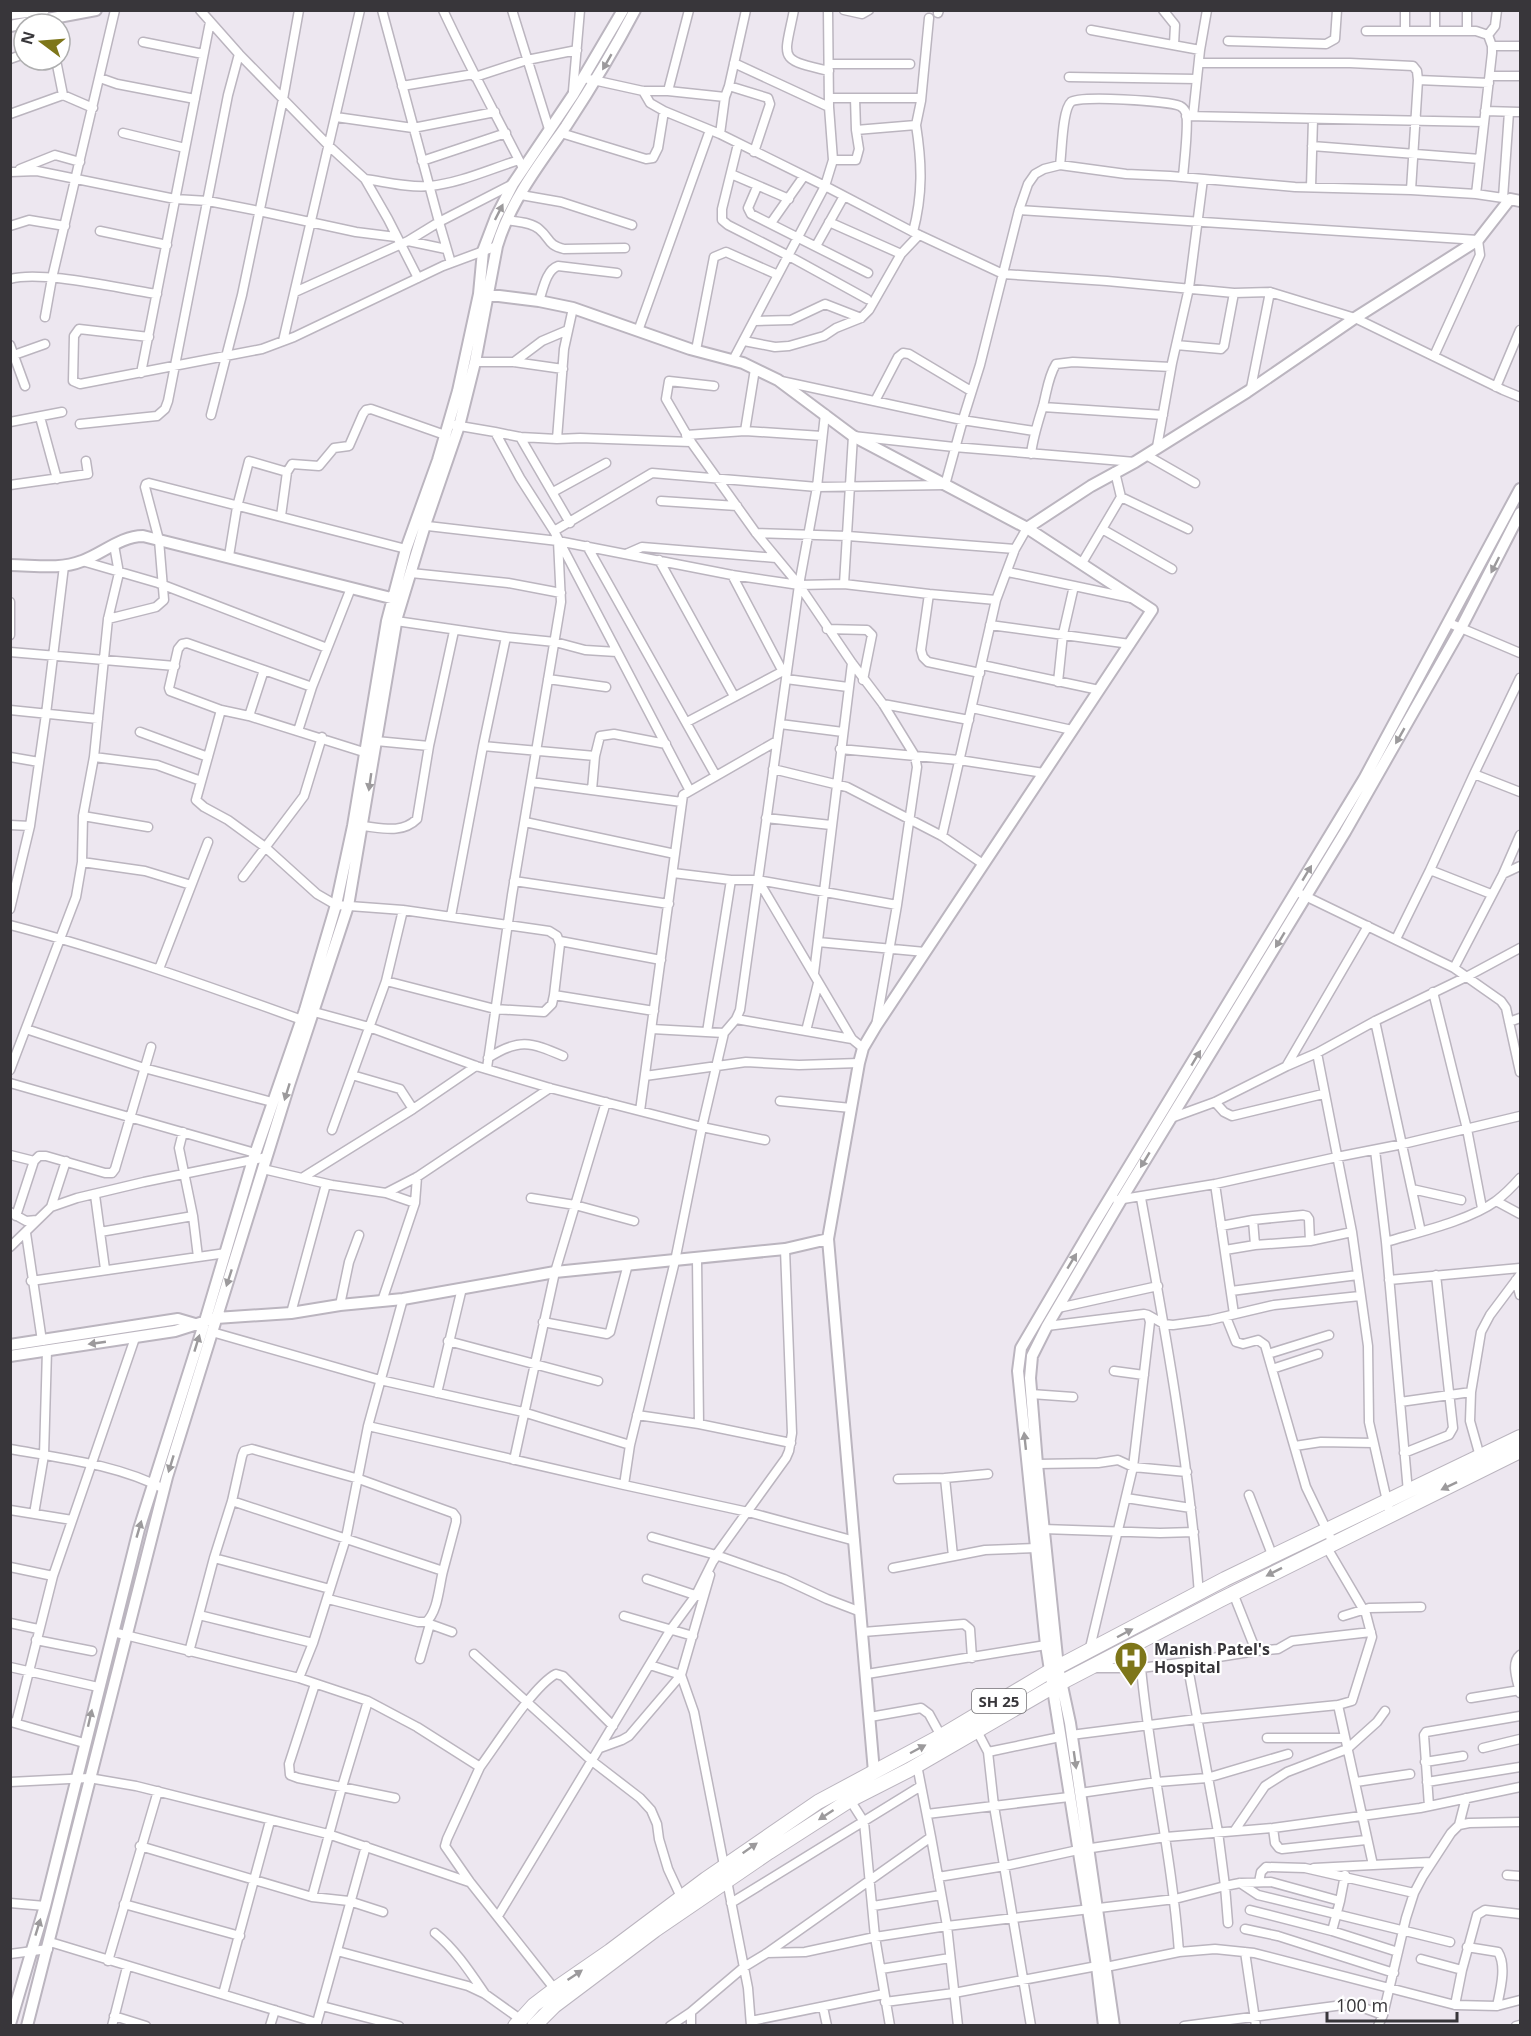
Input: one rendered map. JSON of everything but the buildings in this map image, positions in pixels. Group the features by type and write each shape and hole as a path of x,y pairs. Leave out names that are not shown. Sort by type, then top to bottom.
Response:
{"main road":[{"name":"SH 25","path":"517,2022 534,2005 559,1994 610,1951 681,1897 726,1873 818,1802 941,1736 974,1724 1054,1669 1225,1579 1273,1557 1329,1540 1389,1507 1408,1492 1482,1463 1521,1437"},
{"path":"1389,1507 1482,1463 1521,1451"},
{"path":"534,2025 559,1994 655,1930 726,1873 849,1800 917,1765 974,1724 1057,1685 1329,1540"}],"street":[{"path":"72,14 96,10"},
{"path":"45,317 52,278 115,10"},
{"path":"200,10 239,54 365,180 418,278"},
{"path":"211,415 242,295 299,10"},
{"path":"283,341 360,10"},
{"path":"382,10 451,263"},
{"path":"443,10 521,164"},
{"path":"512,10 549,129"},
{"path":"573,95 580,10"},
{"path":"483,294 483,251 521,164 573,95 623,10"},
{"path":"11,2018 45,1906 139,1529 272,1102 348,906 363,826 380,654 397,600 411,573 420,525 445,435 454,425 496,246 521,195 596,80 635,10"},
{"path":"668,91 689,10"},
{"path":"720,134 725,97 746,10"},
{"path":"794,10 787,53 790,60 796,63 829,67 910,64"},
{"path":"734,360 825,186 834,160 829,103 828,10"},
{"path":"844,10 862,14 869,10"},
{"path":"1163,10 1175,25 1174,45"},
{"path":"1183,177 1189,116 1207,10"},
{"path":"1228,41 1326,44 1335,39 1337,34 1337,10"},
{"path":"1405,10 1405,31"},
{"path":"1435,10 1435,31"},
{"path":"1467,10 1467,31"},
{"path":"1488,35 1496,26 1497,10"},
{"path":"744,341 775,348 789,346 824,336 836,328 861,318 869,310 901,254 919,235 922,160 916,125 929,18"},
{"path":"141,373 210,22"},
{"path":"1091,30 1200,50"},
{"path":"1366,31 1476,31 1488,35"},
{"path":"1476,194 1492,46 1488,35"},
{"path":"142,42 203,54"},
{"path":"1492,46 1521,46"},
{"path":"402,86 475,75 527,60 577,50"},
{"path":"80,424 162,414 168,401 228,95 239,54"},
{"path":"734,63 829,103 855,98 921,98"},
{"path":"1199,63 1404,64 1413,66 1417,71 1418,80 1411,190"},
{"path":"58,72 63,95"},
{"path":"1418,80 1521,76"},
{"path":"1069,77 1197,79"},
{"path":"100,78 117,84 195,99"},
{"path":"584,78 643,91 668,91 725,97"},
{"path":"729,86 768,98 770,104 754,152"},
{"path":"643,91 650,103 664,111 720,134 919,235 1003,274 1234,293 1270,292 1355,318 1521,397"},
{"path":"10,114 63,95 93,108"},
{"path":"834,160 856,160 859,149 855,98"},
{"path":"1060,165 1066,112 1069,104 1075,99 1171,104 1181,106 1189,116 1484,122"},
{"path":"561,133 646,159 653,159 658,148 664,111"},
{"path":"1485,111 1521,112"},
{"path":"336,117 413,128 495,112"},
{"path":"942,836 996,600 1015,549 1027,528 1251,388 1355,318 1478,240 1511,200 1509,112"},
{"path":"1311,188 1313,119"},
{"path":"856,130 916,125"},
{"path":"638,331 710,130"},
{"path":"123,133 185,148"},
{"path":"422,161 506,133"},
{"path":"738,144 722,209 722,220 867,299"},
{"path":"1312,146 1480,159"},
{"path":"12,172 56,155 80,162"},
{"path":"365,180 429,186 521,164"},
{"path":"945,485 954,447 980,365 1019,210 1028,184 1035,174 1060,165 1126,174 1311,188 1476,194 1511,200"},
{"path":"12,172 36,171 175,199 208,201 446,249"},
{"path":"731,174 789,199"},
{"path":"771,223 804,176"},
{"path":"1157,447 1171,367 1189,288 1203,179"},
{"path":"408,241 438,222 513,184"},
{"path":"757,187 749,212 868,273"},
{"path":"521,195 561,202 632,225"},
{"path":"816,246 844,196"},
{"path":"1019,210 1478,240"},
{"path":"10,226 29,220 65,226"},
{"path":"507,220 533,225 539,229 550,244 564,249 625,248"},
{"path":"829,222 901,254"},
{"path":"100,231 167,245"},
{"path":"1434,356 1480,255 1478,240"},
{"path":"295,292 398,241"},
{"path":"149,337 79,329 74,336 73,376 76,383 141,373 262,349 451,263 496,246"},
{"path":"696,350 714,257 726,252 778,275"},
{"path":"539,301 552,268 558,266 617,273"},
{"path":"10,279 52,278 157,294"},
{"path":"1251,388 1270,292"},
{"path":"1176,345 1221,349 1224,346 1234,293"},
{"path":"483,294 573,308 696,350 734,360 755,369 777,380 853,436 1027,528 1152,610 876,1026 863,1048 859,1063 828,1239 874,1772"},
{"path":"755,321 791,320 825,304 861,318"},
{"path":"557,440 563,369 573,308"},
{"path":"514,362 542,341 568,330"},
{"path":"1496,387 1521,330"},
{"path":"205,1321 267,1157 307,1014 336,905 369,753 376,741 406,549 420,525 475,362 474,339"},
{"path":"14,355 45,344"},
{"path":"10,345 25,386"},
{"path":"875,401 898,357 903,353 909,354 971,392"},
{"path":"475,362 514,362 563,369"},
{"path":"1031,454 1034,431 1043,407 1050,374 1056,364 1073,362 1171,367"},
{"path":"745,431 755,369"},
{"path":"777,380 962,420 1034,431"},
{"path":"714,386 669,381 666,399 688,439 756,533 799,585 827,629 883,704 915,756 917,767 910,819 876,1026"},
{"path":"1043,407 1163,415"},
{"path":"280,516 287,472 292,464 319,466 334,448 349,446 366,410 376,410 445,435"},
{"path":"10,422 62,412"},
{"path":"624,1485 630,1445 675,1261 716,1067 724,1034 736,1019 741,1001 799,585 817,487 825,414"},
{"path":"40,417 57,479"},
{"path":"454,425 520,437 557,440 580,438 688,439 745,431 822,436"},
{"path":"495,432 520,478 554,531 690,791"},
{"path":"853,436 1135,462"},
{"path":"844,584 853,436"},
{"path":"520,437 570,523"},
{"path":"1146,455 1195,483"},
{"path":"10,485 88,474 86,461"},
{"path":"229,556 237,507 249,461 287,472"},
{"path":"553,492 606,463"},
{"path":"1082,563 1121,497 1115,472"},
{"path":"554,531 652,473 817,487 945,485"},
{"path":"108,619 156,607 164,600 159,540 146,484 149,483 406,549"},
{"path":"1104,2025 1101,1966 1054,1669 1031,1394 1032,1356 1047,1326 1301,894 1521,489"},
{"path":"1121,497 1188,529"},
{"path":"661,501 737,506"},
{"path":"1054,1669 1046,1645 1018,1371 1022,1348 1108,1201 1301,894 1345,832 1461,628 1521,513"},
{"path":"420,525 558,540 732,575 799,585 844,584 996,600"},
{"path":"1102,529 1172,569"},
{"path":"756,533 848,536 1015,549"},
{"path":"10,565 64,566 82,561 136,536 229,556 397,600"},
{"path":"487,1068 514,881 561,602 558,540"},
{"path":"10,1070 76,897 82,862 83,816 94,757 108,619 119,573 114,545"},
{"path":"587,546 716,776"},
{"path":"626,554 642,548 776,558"},
{"path":"659,560 735,696"},
{"path":"82,561 162,585 327,648"},
{"path":"10,909 14,878 30,826 64,566"},
{"path":"1008,572 1135,599"},
{"path":"411,573 508,583 561,593"},
{"path":"732,575 786,673"},
{"path":"1058,682 1063,634 1074,586"},
{"path":"298,731 312,687 351,588"},
{"path":"929,594 921,650 928,662 1099,690"},
{"path":"10,602 10,635"},
{"path":"396,621 454,631 555,642 585,650 617,652"},
{"path":"1449,623 1521,653"},
{"path":"990,625 1130,644"},
{"path":"827,629 867,630 872,635 863,680"},
{"path":"363,826 396,830 417,819 429,746 454,631"},
{"path":"451,916 506,637"},
{"path":"312,687 182,644 178,649 169,688 170,691 221,710 322,737 369,753"},
{"path":"10,651 175,666"},
{"path":"806,1031 816,978 823,892 852,663"},
{"path":"249,716 264,670"},
{"path":"687,722 735,696 786,673 848,687"},
{"path":"1396,939 1521,678"},
{"path":"548,679 606,687"},
{"path":"883,704 969,720"},
{"path":"972,708 1072,730"},
{"path":"10,710 98,719"},
{"path":"221,710 196,800 265,847 317,894 336,905 403,910 553,932 560,941 661,960"},
{"path":"780,724 843,732"},
{"path":"140,732 208,757"},
{"path":"592,790 595,756 600,736 607,734 666,744"},
{"path":"243,877 304,796 322,737"},
{"path":"376,741 429,746"},
{"path":"640,1111 683,795 777,741"},
{"path":"483,746 595,756"},
{"path":"840,749 959,760 1044,773"},
{"path":"10,757 39,762"},
{"path":"94,757 157,765 201,781"},
{"path":"773,769 847,787 942,836 983,864"},
{"path":"1474,774 1521,792"},
{"path":"531,782 682,802"},
{"path":"83,816 148,827"},
{"path":"766,819 831,825"},
{"path":"525,822 675,854"},
{"path":"10,825 30,826"},
{"path":"1454,968 1521,835"},
{"path":"159,969 208,842"},
{"path":"82,862 145,871 191,885"},
{"path":"1503,874 1521,866"},
{"path":"1430,870 1491,894"},
{"path":"673,873 731,880 758,880 897,905"},
{"path":"707,1032 731,880"},
{"path":"758,880 852,1038 863,1048"},
{"path":"514,881 669,904"},
{"path":"1301,894 1454,968 1503,1003 1521,1072"},
{"path":"332,1130 386,981 403,910"},
{"path":"10,925 60,938 307,1014 369,1027 476,1066 550,1088 702,1127 765,1140"},
{"path":"1287,1066 1368,926"},
{"path":"386,981 495,1009 544,1012 552,1004 560,941"},
{"path":"818,942 925,952"},
{"path":"1171,1118 1215,1102 1317,1053 1375,1021 1521,948"},
{"path":"1433,992 1467,1129 1482,1208"},
{"path":"554,995 654,1011"},
{"path":"1509,1022 1521,1018"},
{"path":"736,1019 852,1038"},
{"path":"1375,1021 1421,1232"},
{"path":"26,1029 144,1068 272,1102"},
{"path":"652,1029 724,1034"},
{"path":"488,1058 515,1044 534,1045 563,1056"},
{"path":"37,1220 26,1221 13,1214 34,1161 39,1156 66,1161 105,1173 112,1173 116,1169 151,1047"},
{"path":"1317,1053 1323,1094 1352,1232 1368,1346 1369,1422 1389,1507"},
{"path":"645,1076 746,1062 799,1065 859,1063"},
{"path":"302,1178 413,1109 476,1066"},
{"path":"352,1075 399,1089 413,1109"},
{"path":"10,1083 130,1116 254,1156 267,1157"},
{"path":"386,1193 417,1177 550,1088"},
{"path":"1215,1102 1224,1112 1232,1116 1323,1094"},
{"path":"780,1101 850,1108"},
{"path":"514,1460 555,1272 606,1102"},
{"path":"1108,1201 1141,1198 1215,1184 1521,1116"},
{"path":"183,1132 179,1148 193,1216 198,1257"},
{"path":"1375,1150 1386,1242 1408,1492"},
{"path":"10,1155 34,1161"},
{"path":"10,1248 51,1207 77,1198 254,1156"},
{"path":"51,1207 66,1161"},
{"path":"263,1169 326,1184 386,1193 415,1203"},
{"path":"382,1301 415,1203 417,1177"},
{"path":"1386,1242 1421,1232 1482,1208 1496,1201 1521,1178"},
{"path":"291,1313 326,1184"},
{"path":"988,1752 1066,1736 1197,1719 1338,1705 1349,1703 1354,1697 1371,1644 1371,1632 1363,1610 1309,1496 1280,1403 1268,1354 1262,1341 1253,1340 1243,1344 1236,1342 1230,1315 1231,1292 1215,1184"},
{"path":"1412,1190 1461,1200"},
{"path":"95,1195 105,1269"},
{"path":"531,1198 575,1205 634,1221"},
{"path":"1141,1198 1158,1286 1187,1472 1199,1594"},
{"path":"1496,1201 1520,1213"},
{"path":"100,1232 193,1216"},
{"path":"1221,1226 1253,1220 1307,1216 1310,1224 1310,1241"},
{"path":"1253,1220 1255,1245"},
{"path":"1225,1250 1255,1245 1310,1241 1352,1232"},
{"path":"26,1233 44,1345 44,1455 34,1514"},
{"path":"340,1305 349,1262 359,1235"},
{"path":"10,1356 44,1345 178,1319 205,1321 291,1313 340,1305 403,1299 555,1272 785,1250 828,1239"},
{"path":"600,1748 629,1736 681,1675 693,1636 700,1597 716,1555 786,1458 791,1443 785,1250"},
{"path":"32,1281 226,1253"},
{"path":"697,1259 699,1424"},
{"path":"543,1322 607,1334 610,1332 628,1264"},
{"path":"1389,1280 1521,1268"},
{"path":"1231,1292 1358,1275"},
{"path":"1404,1453 1452,1432 1437,1275"},
{"path":"1518,1278 1521,1295"},
{"path":"1482,1463 1470,1421 1471,1392 1485,1323 1518,1278"},
{"path":"1058,1308 1158,1286"},
{"path":"437,1393 462,1288"},
{"path":"1047,1326 1148,1315 1164,1324 1200,1322 1274,1305 1360,1296"},
{"path":"299,1678 314,1643 346,1538 368,1426 403,1299"},
{"path":"1089,1652 1133,1467 1150,1322 1148,1315"},
{"path":"205,1321 212,1332 380,1380 523,1412 630,1445"},
{"path":"10,1345 44,1345 135,1338 175,1331 205,1321"},
{"path":"27,2025 164,1489 212,1332"},
{"path":"1268,1354 1329,1335"},
{"path":"84,1743 13,1722 53,1576 135,1338"},
{"path":"448,1341 598,1381"},
{"path":"1272,1369 1318,1354"},
{"path":"1114,1371 1144,1375"},
{"path":"1400,1402 1471,1392"},
{"path":"1031,1394 1073,1396"},
{"path":"637,1416 699,1424 791,1443"},
{"path":"368,1426 748,1512 855,1541"},
{"path":"1295,1446 1321,1442 1373,1443"},
{"path":"10,1449 92,1464 153,1483 164,1489"},
{"path":"189,1652 232,1501 242,1456 248,1449 359,1479 453,1513 456,1522 420,1659"},
{"path":"1037,1464 1098,1463 1118,1460 1133,1467 1187,1472"},
{"path":"898,1479 987,1474"},
{"path":"945,1478 953,1556"},
{"path":"1249,1495 1273,1557"},
{"path":"1126,1498 1191,1508"},
{"path":"232,1501 443,1571"},
{"path":"10,1510 72,1520"},
{"path":"1043,1528 1160,1533 1194,1532"},
{"path":"652,1537 716,1555 784,1579 827,1599 861,1611"},
{"path":"893,1568 985,1550 1036,1548"},
{"path":"214,1558 452,1632"},
{"path":"10,1567 53,1576"},
{"path":"647,1579 700,1597"},
{"path":"1233,1593 1256,1651"},
{"path":"498,1916 671,1629 700,1597"},
{"path":"1343,1616 1363,1610 1421,1607"},
{"path":"199,1615 314,1643"},
{"path":"624,1616 693,1636"},
{"path":"10,1623 38,1629"},
{"path":"863,1632 964,1624 970,1629 972,1658"},
{"path":"113,1632 299,1678 368,1701 417,1726 480,1767"},
{"path":"1089,1668 1141,1668 1278,1649 1292,1641 1371,1632"},
{"path":"36,1640 92,1651"},
{"path":"867,1674 1046,1645"},
{"path":"474,1654 592,1761 640,1798 651,1810 657,1824 668,1869 681,1897"},
{"path":"1471,1698 1520,1691 1515,1664 1521,1655"},
{"path":"1186,1662 1218,1832 1228,1923"},
{"path":"650,1665 681,1675"},
{"path":"10,1667 98,1687"},
{"path":"1141,1668 1147,1727 1175,1899 1179,1952"},
{"path":"559,1994 470,1882 447,1850 445,1843 480,1767 527,1702 549,1677 556,1674 563,1676 613,1726"},
{"path":"681,1675 694,1712 744,1967 751,2023 823,2007 885,1998 954,1993 1179,1952 1215,1949 1245,1952 1455,2005 1497,2006 1521,2000"},
{"path":"315,1683 289,1764 290,1775 395,1798"},
{"path":"312,1897 328,1834 368,1701"},
{"path":"1338,1705 1372,1865"},
{"path":"870,1717 921,1708 929,1714 941,1736"},
{"path":"1235,1830 1264,1786 1287,1772 1347,1749 1377,1722 1385,1711"},
{"path":"1429,1806 1423,1738 1426,1732 1521,1716"},
{"path":"974,1724 988,1752 994,1806 1031,2025"},
{"path":"1267,1738 1345,1738"},
{"path":"1483,1748 1521,1739"},
{"path":"927,1814 1157,1782 1207,1778 1288,1754"},
{"path":"1425,1762 1463,1756"},
{"path":"917,1765 947,1926 958,2025"},
{"path":"1427,1782 1521,1767"},
{"path":"1356,1782 1410,1774"},
{"path":"10,1782 89,1778 158,1791 328,1834 470,1882"},
{"path":"731,1903 921,1786"},
{"path":"938,1876 1005,1866 1083,1849 1166,1837 1274,1828 1429,1806 1521,1787"},
{"path":"108,1961 158,1791"},
{"path":"1378,2025 1391,1987 1414,1893 1431,1862 1451,1833 1460,1825 1466,1798"},
{"path":"849,1800 864,1822 875,1937 890,2025"},
{"path":"223,1994 270,1821"},
{"path":"1460,1825 1521,1822"},
{"path":"1274,1828 1275,1843 1282,1849 1366,1840"},
{"path":"670,2025 691,2012 744,1967 931,1837"},
{"path":"140,1846 312,1897 349,1901 383,1912"},
{"path":"10,1954 49,1946 223,1994 316,2024 366,1846"},
{"path":"1259,1882 1261,1872 1266,1868 1431,1862"},
{"path":"1332,1930 1347,1866"},
{"path":"1305,1868 1414,1893"},
{"path":"1507,1875 1521,1876"},
{"path":"766,1953 805,1952 875,1937 947,1926 1175,1899 1240,1883 1271,1882 1340,1901"},
{"path":"1240,1883 1258,1895 1450,1942"},
{"path":"873,1906 941,1895"},
{"path":"10,1903 45,1906"},
{"path":"124,1904 240,1936"},
{"path":"1250,1910 1332,1930 1398,1952"},
{"path":"1455,2005 1461,1970 1477,1915 1480,1911 1485,1910 1521,1914"},
{"path":"1245,1929 1278,1936 1394,1973"},
{"path":"435,1933 465,1965 485,1994 517,2022"},
{"path":"1467,1947 1492,1950 1501,1956 1501,1980 1497,2006"},
{"path":"338,1951 468,1986 485,1994"},
{"path":"1245,1952 1256,2021"},
{"path":"881,1969 950,1958"},
{"path":"1421,1959 1461,1970"},
{"path":"112,2025 127,1967"},
{"path":"1184,2025 1256,2021 1343,2005 1361,2007 1383,2015"},
{"path":"322,2006 399,2025"},
{"path":"823,2007 826,2025"},
{"path":"270,2025 274,2010"},
{"path":"691,2012 691,2025"},
{"path":"114,2016 146,2025"},
{"path":"1516,2025 1521,2025"}],"place":[{"name":"Manish Patel's Hospital","path":"1131,1687"}]}
